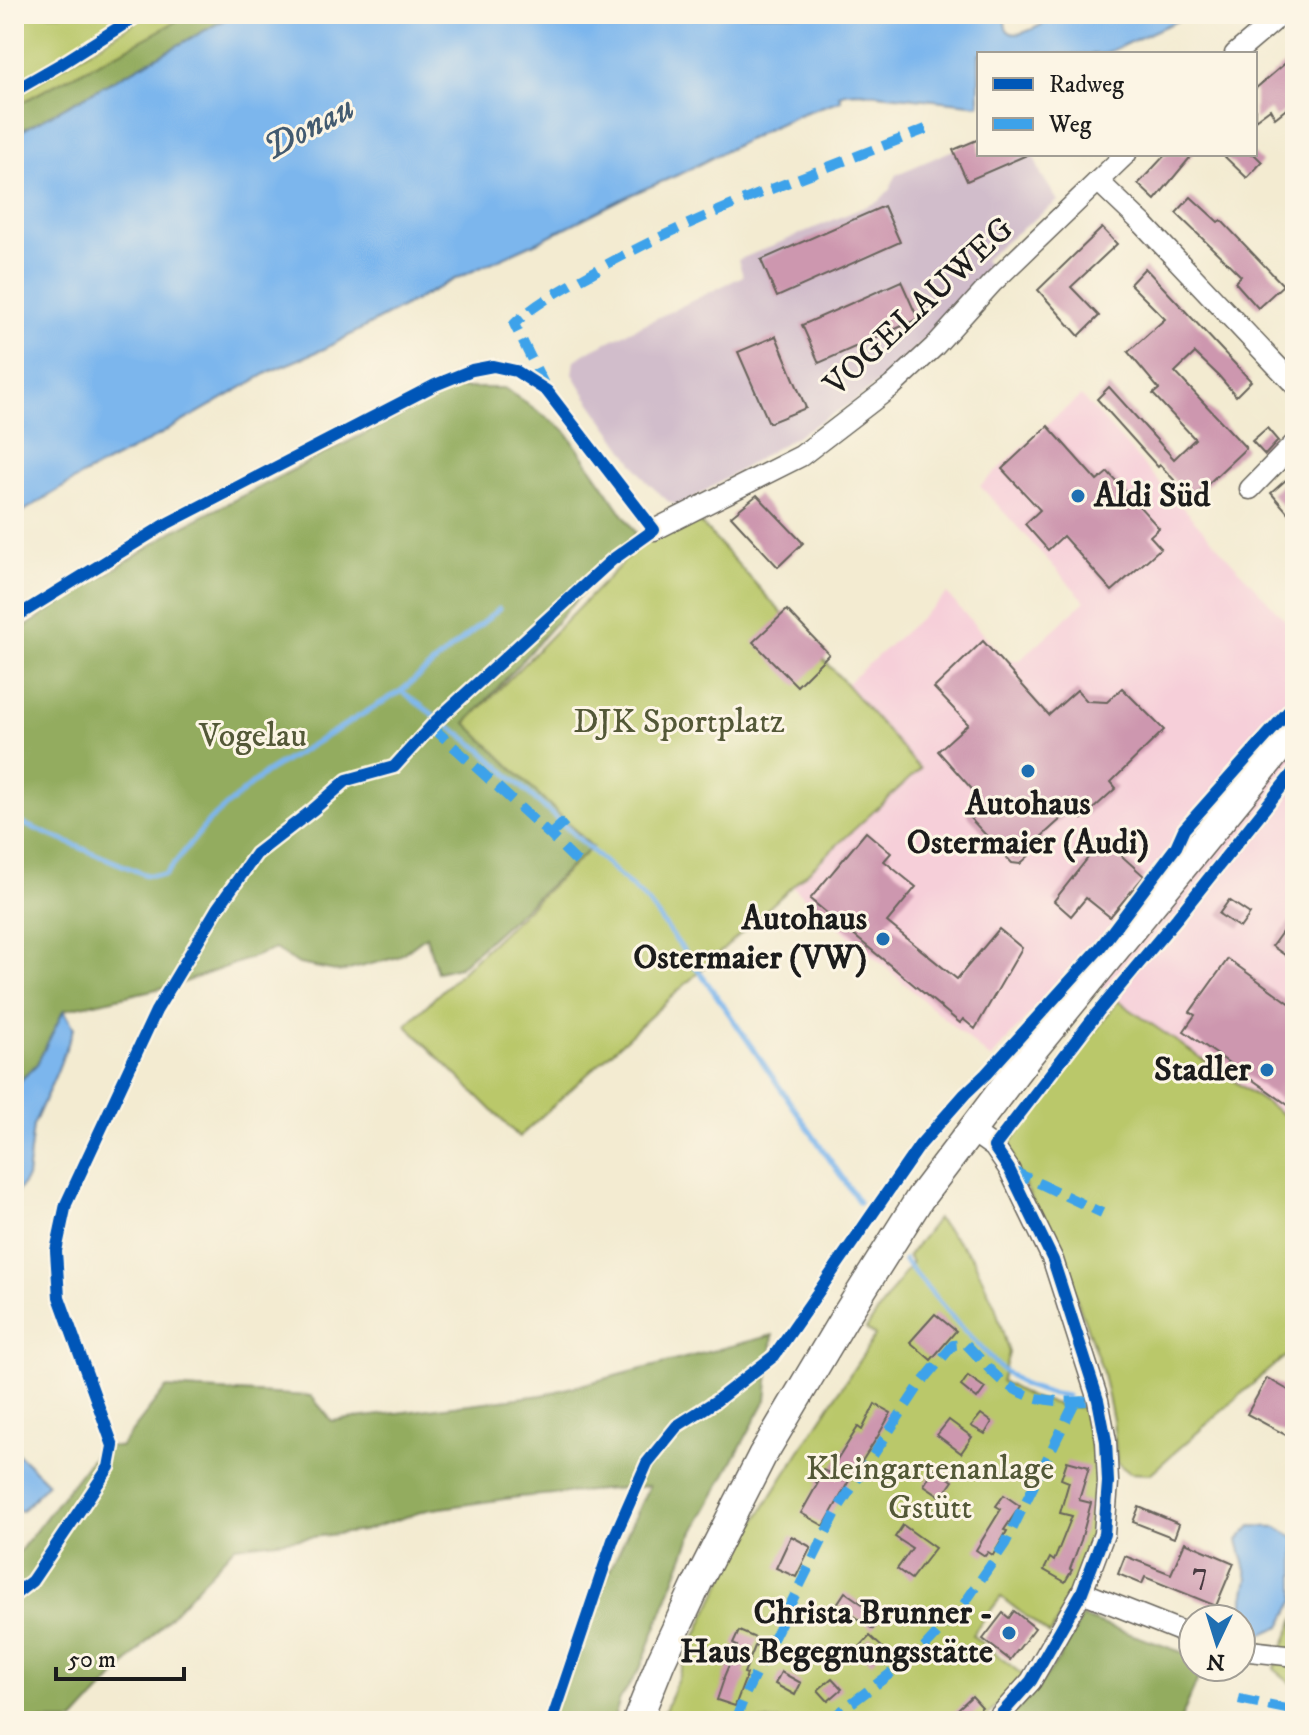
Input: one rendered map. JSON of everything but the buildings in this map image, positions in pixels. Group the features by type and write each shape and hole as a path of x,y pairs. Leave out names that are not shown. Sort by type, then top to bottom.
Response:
{"main road":[{"path":"637,1721 698,1582 762,1456 920,1198 1028,1056 1295,729"}],"street":[{"path":"1237,52 1282,14"},
{"name":"VOGELAUWEG","path":"654,530 801,456 892,386 934,347 992,283 1124,156"},
{"path":"1098,181 1143,224 1295,385"},
{"path":"1250,489 1295,443"},
{"path":"970,1130 994,1147 1009,1169 1053,1260 1098,1400 1106,1441 1104,1534 1082,1592 1031,1681 995,1721"},
{"path":"1082,1592 1177,1630"},
{"path":"1257,1652 1295,1656"},
{"path":"629,1721 639,1694 661,1661"}],"shaded area":[{"path":"977,140 977,156 1034,156 1058,201 984,260 991,269 984,278 889,374 856,400 685,503 677,505 669,502 646,481 587,397 573,374 575,360 743,276 738,260 879,201 890,189 897,174"},
{"path":"1081,396 1295,631 1295,1123 1118,1001 1073,964 991,1059 793,887 919,770 846,684 947,594 1006,660 1020,660 1085,601 980,486"}],"green space":[{"path":"14,14 133,14 14,86"},
{"path":"149,14 188,14 14,107 14,97"},
{"path":"188,14 235,14 14,135 14,107"},
{"name":"Vogelau","path":"454,388 504,388 565,430 636,533 466,723 592,847 459,967 437,972 426,936 398,957 341,972 299,964 275,949 179,984 64,1010 37,1064 14,1087 14,634 175,530"},
{"name":"DJK Sportplatz","path":"696,518 920,769 519,1137 406,1025 592,847 466,723 642,543"},
{"path":"1118,1001 1295,1123 1295,1349 1150,1474 1130,1473 1117,1463 1113,1420 1102,1369 1062,1258 1006,1149"},
{"name":"Kleingartenanlage Gstütt","path":"937,1219 973,1258 995,1306 1009,1353 1001,1381 1030,1397 1093,1409 1101,1451 1094,1538 1078,1583 1050,1635 1001,1597 972,1635 1024,1676 983,1721 661,1721 693,1642 731,1565 875,1336 866,1329 912,1262 908,1256"},
{"path":"773,1335 766,1400 691,1537 640,1669 620,1699 613,1721 546,1721 574,1648 649,1486 519,1497 427,1510 363,1531 235,1546 74,1721 14,1721 16,1556 102,1445 120,1447 166,1388 311,1396 332,1421 542,1395"},
{"path":"1082,1617 1177,1650 1177,1683 1196,1683 1180,1721 1007,1721 1037,1689 1061,1656"},
{"path":"1295,1618 1295,1686 1274,1669"}],"water":[{"name":"Donau","path":"1069,13 1192,14 1108,52 977,52 977,105 859,92 839,95 841,100 770,128 680,174 453,280 324,349 271,371 83,475 14,517 14,135 235,14 1013,14 1005,20 1007,29 1019,34"},
{"path":"64,1010 74,1028 33,1126 27,1178 14,1197 14,1087 37,1064"},
{"path":"14,1450 48,1483 22,1511 14,1510"},
{"path":"1251,1526 1277,1527 1295,1538 1295,1600 1281,1626 1258,1636 1257,1603 1244,1603 1248,1578 1238,1540"}],"waterway":[{"path":"14,820 146,875 165,875 209,821 265,773 401,691 499,609"},
{"path":"401,691 479,748 647,901 859,1202"},
{"path":"904,1260 1000,1368 1023,1385 1067,1396"}],"marked path":[{"path":"545,386 514,324 541,303 630,252 713,213 926,129"},
{"path":"431,726 578,863"},
{"path":"550,835 572,815"},
{"path":"1011,1170 1102,1213"},
{"path":"735,1721 839,1507 919,1386 953,1345 966,1344 1001,1380 1027,1395 1062,1401 1098,1400"},
{"path":"828,1721 924,1648 964,1604 1005,1544 1075,1402"},
{"path":"1239,1699 1295,1711"}],"cycle path":[{"path":"14,91 140,14"},
{"path":"14,618 168,523 435,385 472,370 493,366 516,371 547,391 654,530 612,560 436,721 394,767 347,780 256,854 217,909 156,1011 66,1204 56,1251 59,1297 113,1446 109,1467 32,1581 14,1595"},
{"path":"552,1721 613,1540 647,1463 677,1426 716,1401 774,1356 920,1145 1099,949 1176,847 1184,829 1295,704"},
{"path":"995,1721 1031,1681 1082,1592 1104,1534 1108,1482 1106,1441 1098,1400 1053,1260 1009,1169 994,1147 1098,1012 1295,770"}],"place":[{"name":"Aldi Süd","path":"1078,496"},
{"name":"Autohaus Ostermaier (Audi)","path":"1028,771"},
{"name":"Autohaus Ostermaier (VW)","path":"883,939"},
{"name":"Stadler","path":"1267,1070"},
{"name":"Christa Brunner - Haus Begegnungsstätte","path":"1009,1633"}]}
